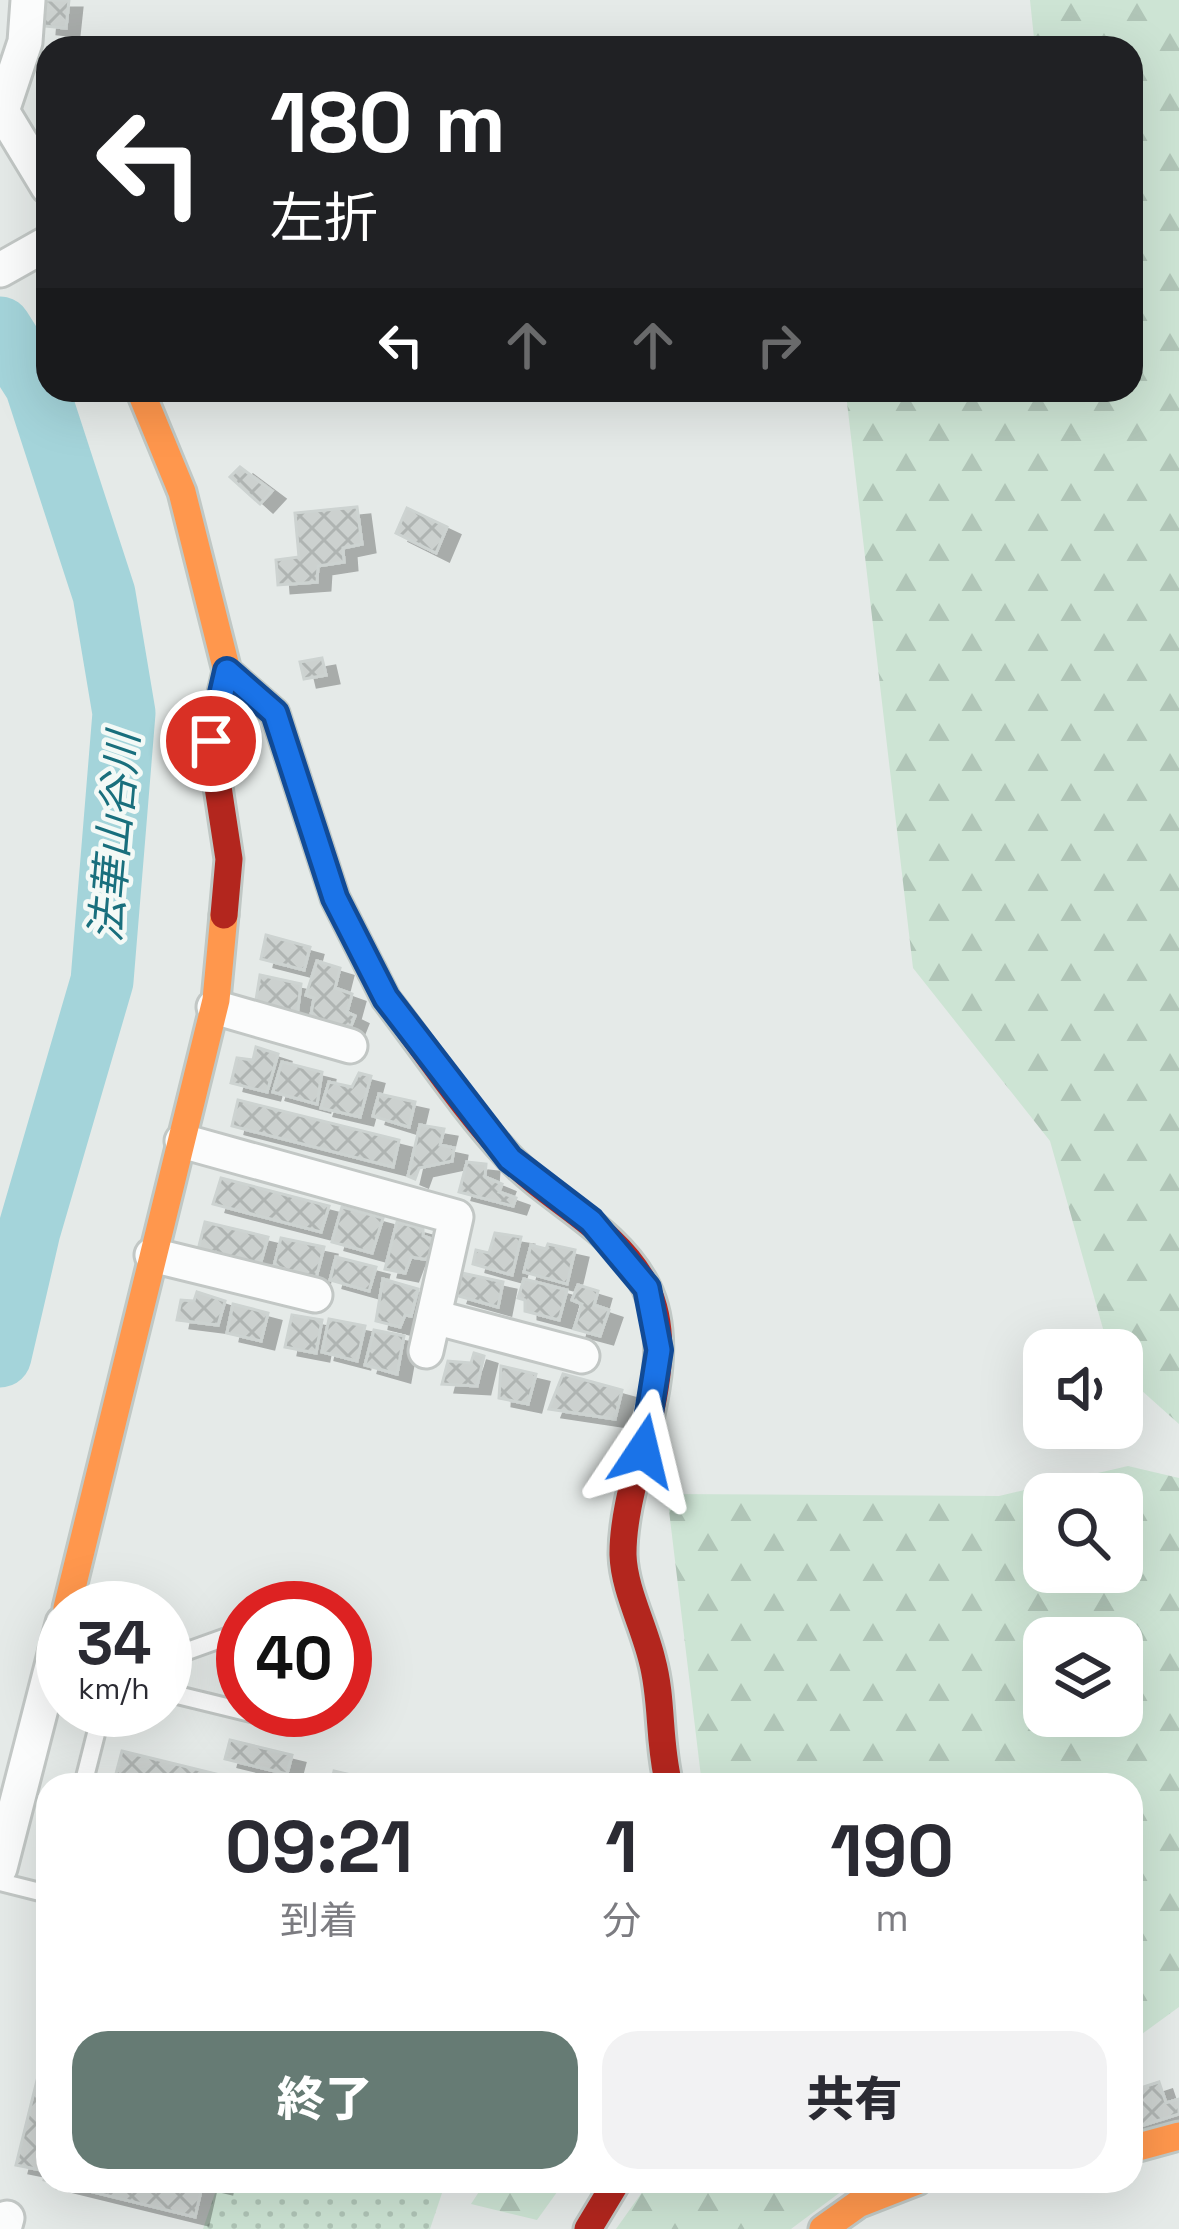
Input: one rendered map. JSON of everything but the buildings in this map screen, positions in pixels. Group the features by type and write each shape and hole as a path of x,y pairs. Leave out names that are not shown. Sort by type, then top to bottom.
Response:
{"street":[{"path":"28,0 25,42 2,111 36,167"},
{"path":"0,270 36,249"},
{"path":"74,1581 214,1007 229,859 211,741 227,671 182,491 145,402"},
{"path":"227,671 275,713 335,898 386,998 510,1159 591,1221 647,1288 659,1350 643,1451 624,1514 623,1562 654,1664 658,1745 666,1773"},
{"path":"214,1007 350,1046"},
{"path":"182,1141 455,1217 426,1351"},
{"path":"152,1255 315,1295"},
{"path":"434,1317 582,1356"},
{"path":"0,1868 37,1737"},
{"path":"1143,2146 1179,2136"},
{"path":"588,2229 609,2193"},
{"path":"823,2229 858,2204 886,2193"}],"lane":[{"path":"86,1773 95,1737"},
{"path":"0,1882 36,1891"}],"green space":[{"path":"1030,0 1179,0 1179,1424 1143,1392 1143,1329 1103,1329 1050,1141 913,968 847,402 1143,402 1143,36 1034,36"},
{"path":"1128,1466 1179,1478 1179,2007 1143,2033 1143,1773 701,1773 667,1494 999,1496 1023,1490 1023,1593 1143,1593 1143,1473 1098,1473"},
{"path":"215,2193 442,2193 430,2229 203,2229"},
{"path":"478,2193 556,2193 537,2220 471,2204"},
{"path":"642,2193 839,2193 791,2229 616,2229"}],"waterway":[{"name":"法華山谷川","path":"0,328 36,385"},
{"name":"法華山谷川","path":"0,1356 29,1231 102,981 124,713 104,594 42,402"}],"traffic: slow":[{"path":"145,402 182,492 227,671 275,713 335,898 372,971"},
{"path":"74,1581 216,1000 224,915"},
{"path":"1143,2146 1179,2136"},
{"path":"823,2229 858,2204 886,2193"}],"traffic: jam":[{"path":"224,915 229,859 211,741 227,671"},
{"path":"372,971 386,999 492,1139 526,1173 601,1232 646,1287 656,1318 656,1385 625,1523 623,1555 655,1675 667,1773"},
{"path":"588,2229 610,2193"}],"route":[{"path":"211,741 227,671 275,713 335,898 386,998 510,1159 591,1221 647,1288 659,1350 643,1451"}]}
